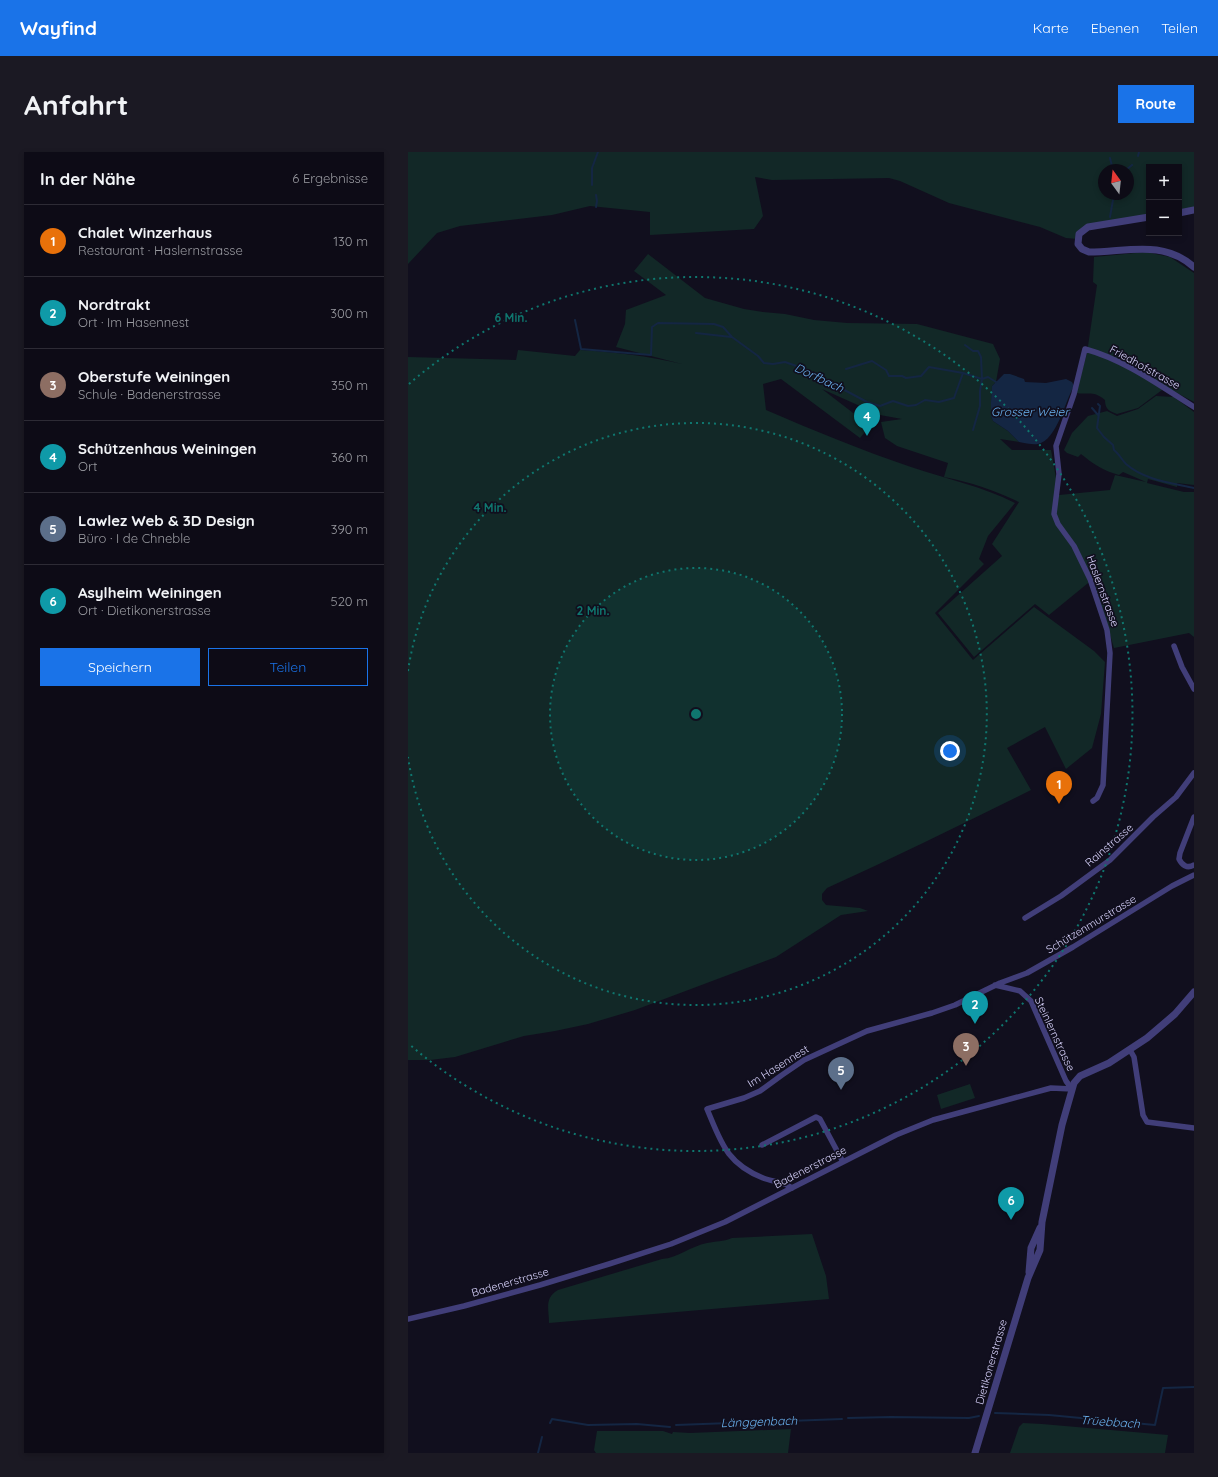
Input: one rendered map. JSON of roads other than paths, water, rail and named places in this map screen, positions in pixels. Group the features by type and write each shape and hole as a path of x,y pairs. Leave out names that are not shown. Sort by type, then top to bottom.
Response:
{"street":[{"path":"1182,212 1194,210"},
{"path":"1146,217 1088,227 1079,234 1078,244 1082,249 1089,252 1154,249 1175,255 1194,267"},
{"name":"Friedhofstrasse","path":"1085,349 1122,363 1194,407"},
{"name":"Haslernstrasse","path":"1085,349 1074,394 1056,446 1059,474 1054,510 1056,519 1074,546 1090,578 1101,609 1108,638 1110,653 1103,785 1097,798 1093,801"},
{"path":"1174,646 1182,667 1194,689"},
{"name":"Rainstrasse","path":"1025,918 1061,896 1110,860 1153,817 1176,797 1194,773"},
{"path":"1194,817 1179,859 1183,865 1187,867 1194,865"},
{"name":"Schützenmurstrasse","path":"995,985 1027,973 1135,910 1172,886 1194,875"},
{"name":"Steinlernstrasse","path":"995,985 1020,991 1031,1002 1066,1080 1072,1089"},
{"name":"Im Hasennest","path":"792,1188 787,1184 763,1178 734,1161 725,1150 707,1109 760,1092 804,1060 867,1031 955,1005 995,985"},
{"path":"1072,1089 1074,1083 1080,1076 1110,1063 1164,1024 1194,992"},
{"path":"1130,1050 1134,1057 1143,1115 1147,1122 1194,1128"},
{"name":"Badenerstrasse","path":"408,1319 471,1304 659,1248 725,1222 896,1135 933,1120 1051,1088 1072,1089"},
{"name":"Dietikonerstrasse","path":"976,1453 1028,1278 1040,1250 1042,1222 1062,1125 1072,1089"},
{"path":"762,1145 816,1117 820,1119 843,1162"}],"water":[{"name":"Grosser Weier","path":"1004,374 1010,374 1024,379 1025,382 1046,383 1066,379 1072,382 1074,386 1060,419 1045,441 1038,444 1019,442 1008,431 993,421 991,416 992,386"}],"waterway":[{"path":"592,185 592,168 598,152"},
{"path":"1138,156 1139,152"},
{"path":"1110,158 1112,164"},
{"path":"596,195 596,207"},
{"path":"1110,217 1113,200"},
{"name":"Dorfbach","path":"575,320 581,349 651,355 652,327 658,323 714,324 723,327 732,337 758,356 764,363 773,364 785,362 805,369 867,402 880,406 893,401 908,406 916,405 925,400 939,402 954,398 963,373"},
{"path":"696,333 731,337"},
{"path":"965,345 973,351 978,351 981,357 982,379 980,406 973,430"},
{"path":"846,369 872,361 886,370 889,376 902,376 906,378 921,376 929,367 963,373 982,379 988,377 996,382"},
{"name":"Dorfbach","path":"1098,404 1100,406 1097,428 1113,445 1114,450 1126,464 1141,474 1194,488"},
{"path":"1092,408 1098,415"},
{"name":"Trüebbach","path":"995,1413 1049,1415 1155,1425 1163,1388 1194,1387"},
{"path":"848,1418 969,1418 979,1416"},
{"path":"550,1423 552,1419 588,1425 637,1424 670,1427"},
{"name":"Länggenbach","path":"676,1425 842,1419"},
{"path":"538,1453 542,1437"}],"place":[{"name":"Schützenhaus Weiningen","path":"867,436"},
{"name":"Chalet Winzerhaus","path":"1059,804"},
{"name":"Nordtrakt","path":"975,1024"},
{"name":"Oberstufe Weiningen","path":"966,1066"},
{"name":"Lawlez Web & 3D Design","path":"841,1090"},
{"name":"Asylheim Weiningen","path":"1011,1220"}]}
